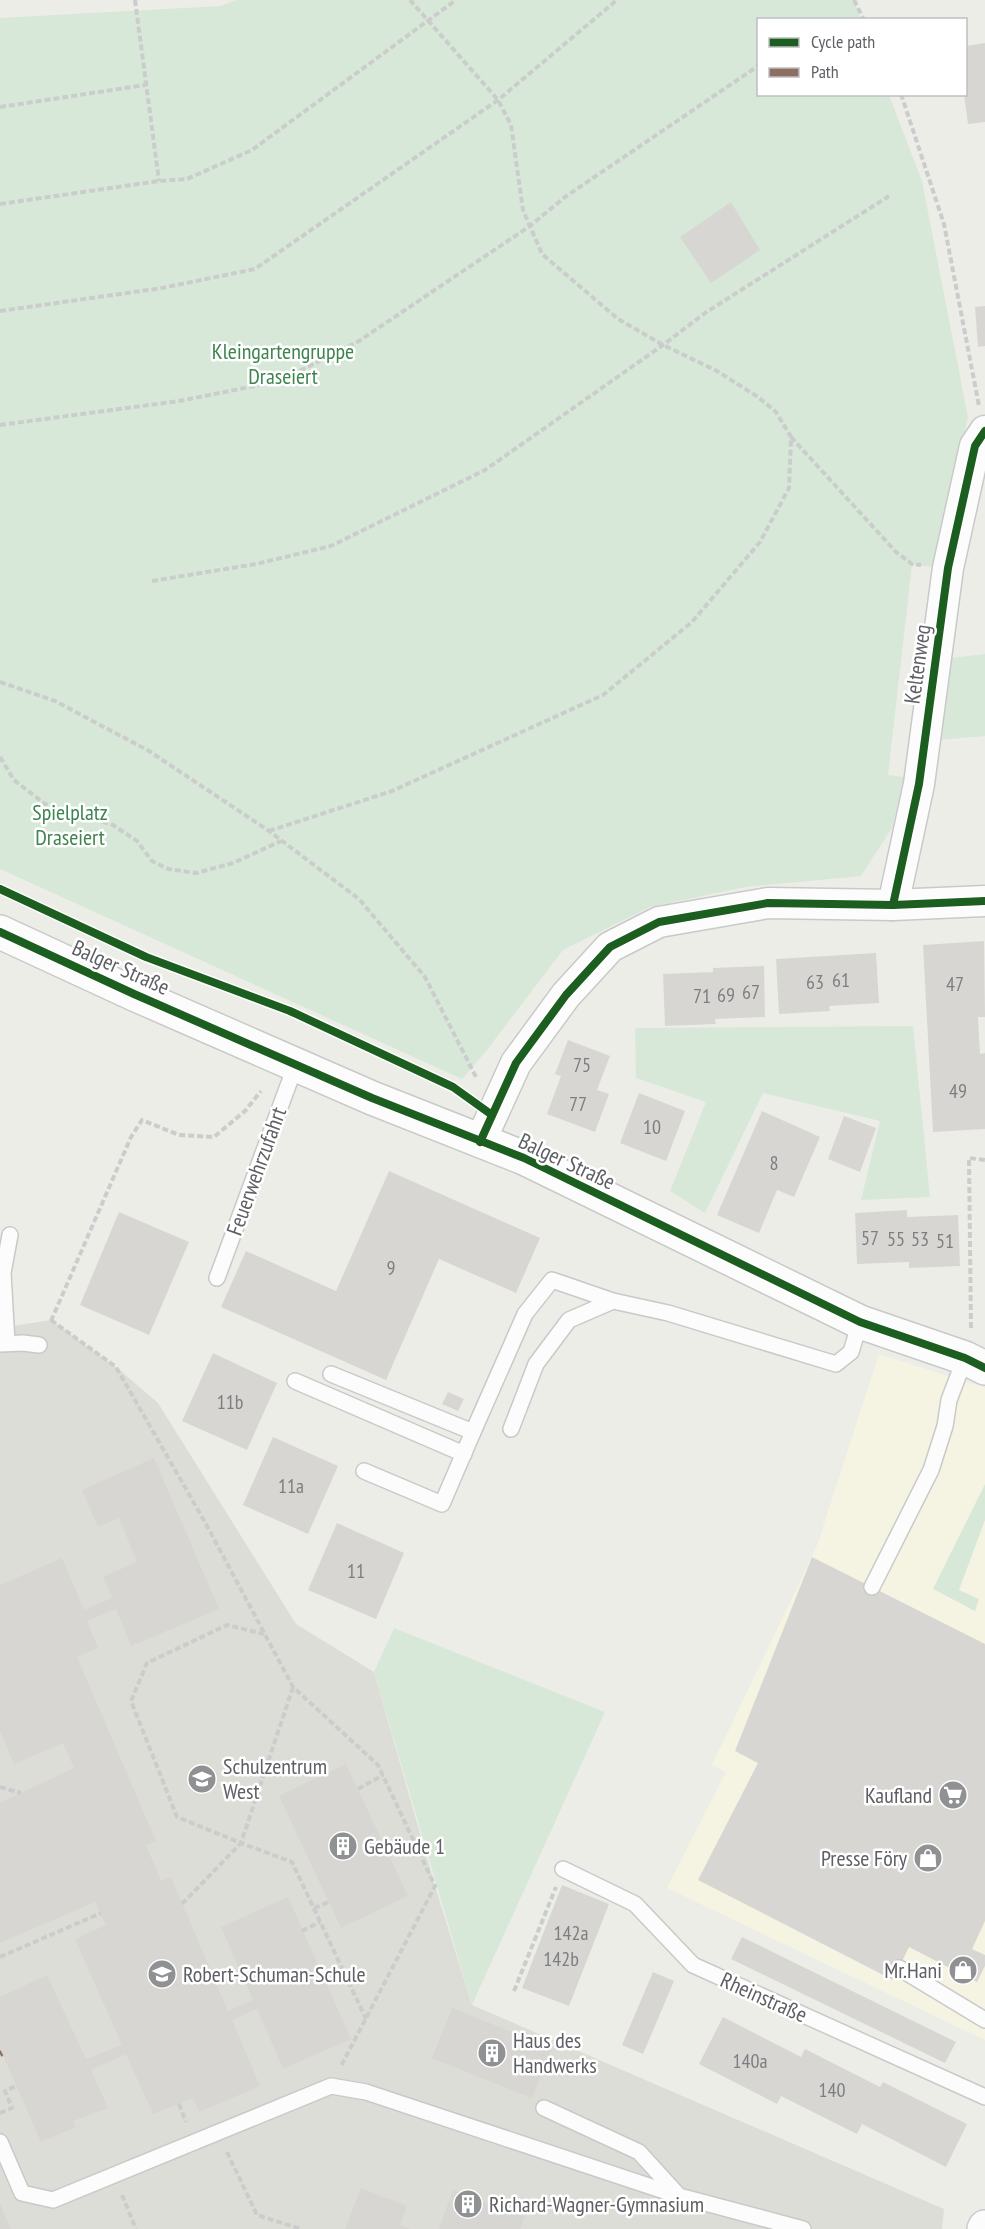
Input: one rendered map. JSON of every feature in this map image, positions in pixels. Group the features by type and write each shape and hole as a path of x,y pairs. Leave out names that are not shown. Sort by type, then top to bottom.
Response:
{"street":[{"name":"Keltenweg","path":"893,905 919,784 948,568 975,446 984,432"},
{"path":"480,1142 516,1063 566,995 610,947 659,922 768,903 893,905 985,901"},
{"name":"Balger Straße","path":"0,932 134,994 372,1098 524,1158 860,1322 975,1364"}],"lane":[{"name":"Feuerwehrzufahrt","path":"217,1278 287,1060"},
{"path":"10,1235 3,1273 4,1344 39,1345"},
{"path":"364,1471 442,1504 525,1314 552,1281 612,1301 668,1313 836,1364 851,1352 860,1322"},
{"path":"511,1428 537,1364 569,1320 612,1301"},
{"path":"872,1587 931,1470 945,1426 949,1400 975,1364"},
{"path":"331,1374 473,1432"},
{"path":"295,1381 464,1454"},
{"name":"Rheinstraße","path":"562,1869 635,1904 693,1965 985,2097"},
{"path":"899,1968 985,2020"},
{"path":"0,2142 22,2193 53,2200 331,2086 366,2092 679,2196 803,2229"},
{"path":"544,2108 639,2152 679,2196"}],"path":[{"path":"135,0 159,181"},
{"path":"410,0 498,100 511,125 523,210 542,254 618,319 663,345 717,371 758,397 776,412 791,437 896,552 912,564"},
{"path":"0,204 187,179 252,150 456,0"},
{"path":"0,311 162,288 255,269 498,100 617,0"},
{"path":"854,0 863,18"},
{"path":"0,425 179,401 280,381 359,341 530,226 566,197 757,67"},
{"path":"0,107 145,85"},
{"path":"902,96 944,224 984,432"},
{"path":"152,581 256,564 331,546 485,470 705,313 889,196"},
{"path":"269,831 392,791 603,695 692,622 760,542 789,488 791,437"},
{"path":"0,682 56,701 149,751 269,831 359,899 425,977 477,1079 500,1094"},
{"path":"0,757 14,780 45,804 113,825 137,841 152,861 168,869 196,873 233,863 281,841"},
{"path":"39,1345 130,1137 142,1120 179,1135 214,1137 245,1111 287,1060"},
{"path":"975,1364 970,1324 969,1158 985,1160"},
{"path":"51,1320 116,1366 206,1524 293,1687 378,1765 435,1886 331,2086"},
{"path":"265,1634 227,1625 147,1663 131,1701 177,1816 292,1862 366,2019"},
{"path":"182,1904 241,1843 293,1687"},
{"path":"358,1789 383,1775"},
{"path":"0,1787 21,1793"},
{"path":"514,1991 562,1869"},
{"path":"314,1908 329,1902"},
{"path":"0,1957 101,1913"},
{"path":"302,1930 321,1922"},
{"path":"0,2113 12,2108 5,2091 16,2086"},
{"path":"217,2133 258,2216 301,2229"},
{"path":"113,2175 136,2229"}],"shaded area":[{"name":"Schulzentrum West","path":"51,1320 116,1367 158,1403 296,1624 374,1672 435,1886 472,2005 944,2209 942,2229 0,2229 0,1328"},
{"name":"Kaufland","path":"879,1354 985,1388 985,2040 667,1888 726,1772 712,1765 817,1546"}],"green space":[{"path":"237,0 854,0 861,18 757,18 757,96 889,96 922,181 968,417 934,567 912,565 888,775 905,777 892,828 861,876 746,887 650,907 563,950 487,1050 462,1079 0,869 0,18 220,6"},
{"path":"985,654 985,736 938,740 951,658"},
{"path":"913,1026 930,1197 861,1200 880,1121 763,1093 705,1213 670,1191 706,1102 636,1078 635,1028"},
{"path":"985,1484 985,1520 959,1590 979,1599 975,1611 933,1589"},
{"path":"394,1628 605,1712 472,2005 374,1672"}],"building":[{"path":"985,43 985,122 968,124 964,96 967,96 967,46"},
{"path":"731,202 760,250 711,283 680,237"},
{"path":"985,306 985,346 978,347 975,307"},
{"path":"984,941 985,1017 978,1017 980,1054 985,1053 985,1129 933,1132 923,945"},
{"path":"876,953 879,1003 829,1006 830,1011 779,1014 776,959"},
{"path":"764,966 765,1017 715,1019 716,1024 665,1026 663,974 713,972 713,968"},
{"path":"568,1040 610,1056 597,1090 609,1094 595,1132 547,1114 561,1076 555,1074"},
{"path":"639,1093 685,1111 666,1161 620,1143"},
{"path":"762,1111 820,1137 794,1197 777,1190 759,1233 717,1215"},
{"path":"844,1116 876,1128 860,1172 828,1159"},
{"path":"389,1171 540,1238 516,1293 439,1259 386,1380 221,1307 246,1251 336,1291"},
{"path":"907,1210 907,1217 958,1215 960,1266 909,1268 909,1262 857,1264 855,1213"},
{"path":"119,1212 189,1242 149,1335 80,1305"},
{"path":"213,1353 277,1383 247,1450 182,1421"},
{"path":"448,1392 464,1399 458,1411 442,1404"},
{"path":"273,1437 338,1466 308,1534 243,1505"},
{"path":"154,1458 219,1609 131,1646 116,1609 87,1621 98,1648 77,1657 156,1841 146,1845 161,1881 171,1877 228,2011 253,2000 221,1927 288,1897 351,2039 283,2069 257,2009 232,2020 260,2086 199,2112 193,2098 153,2114 126,2054 91,2070 108,2108 73,2121 76,2127 41,2142 0,2049 0,1997 47,1975 86,2059 122,2045 75,1939 106,1925 95,1902 0,1943 0,1803 74,1768 63,1743 14,1764 0,1731 0,1585 62,1558 84,1610 112,1598 103,1577 137,1562 119,1518 98,1527 82,1490"},
{"path":"337,1523 404,1553 376,1619 308,1590"},
{"name":"Kaufland","path":"812,1557 985,1644 985,1921 972,1949 985,1955 985,1966 977,1982 909,1947 893,1980 698,1880 758,1763 735,1751"},
{"name":"Gebäude 1","path":"346,1764 408,1896 341,1928 279,1796"},
{"path":"562,1885 609,1904 569,2006 522,1988"},
{"path":"742,1937 956,2042 945,2063 731,1959"},
{"path":"653,1972 674,1981 643,2054 622,2045"},
{"name":"Haus des Handwerks","path":"452,2008 552,2048 532,2098 432,2058"},
{"path":"723,2017 801,2057 805,2049 880,2087 883,2082 967,2124 946,2167 862,2124 857,2134 781,2096 777,2104 699,2064"},
{"path":"361,2188 407,2206 400,2225 410,2229 345,2229"},
{"name":"Richard-Wagner-Gymnasium","path":"453,2190 525,2217 520,2229 439,2229"},
{"path":"0,2204 11,2229 0,2229"}],"cycle path":[{"path":"893,905 919,784 948,568 975,446 985,431"},
{"path":"0,889 146,957 290,1011 453,1087 492,1115"},
{"path":"480,1142 516,1063 566,995 610,947 659,922 768,903 893,905 985,901"},
{"path":"0,932 134,994 372,1098 524,1158 860,1322 965,1358 985,1368"}],"place":[{"name":"Schulzentrum West","path":"202,1779"},
{"name":"Kaufland","path":"953,1795"},
{"name":"Gebäude 1","path":"343,1846"},
{"name":"Presse Föry","path":"928,1858"},
{"name":"Mr.Hani","path":"963,1970"},
{"name":"Robert-Schuman-Schule","path":"162,1974"},
{"name":"Haus des Handwerks","path":"492,2053"},
{"name":"Richard-Wagner-Gymnasium","path":"468,2204"}],"park label":[{"name":"Kleingartengruppe Draseiert","path":"283,364"},
{"name":"Spielplatz Draseiert","path":"70,824"}]}
